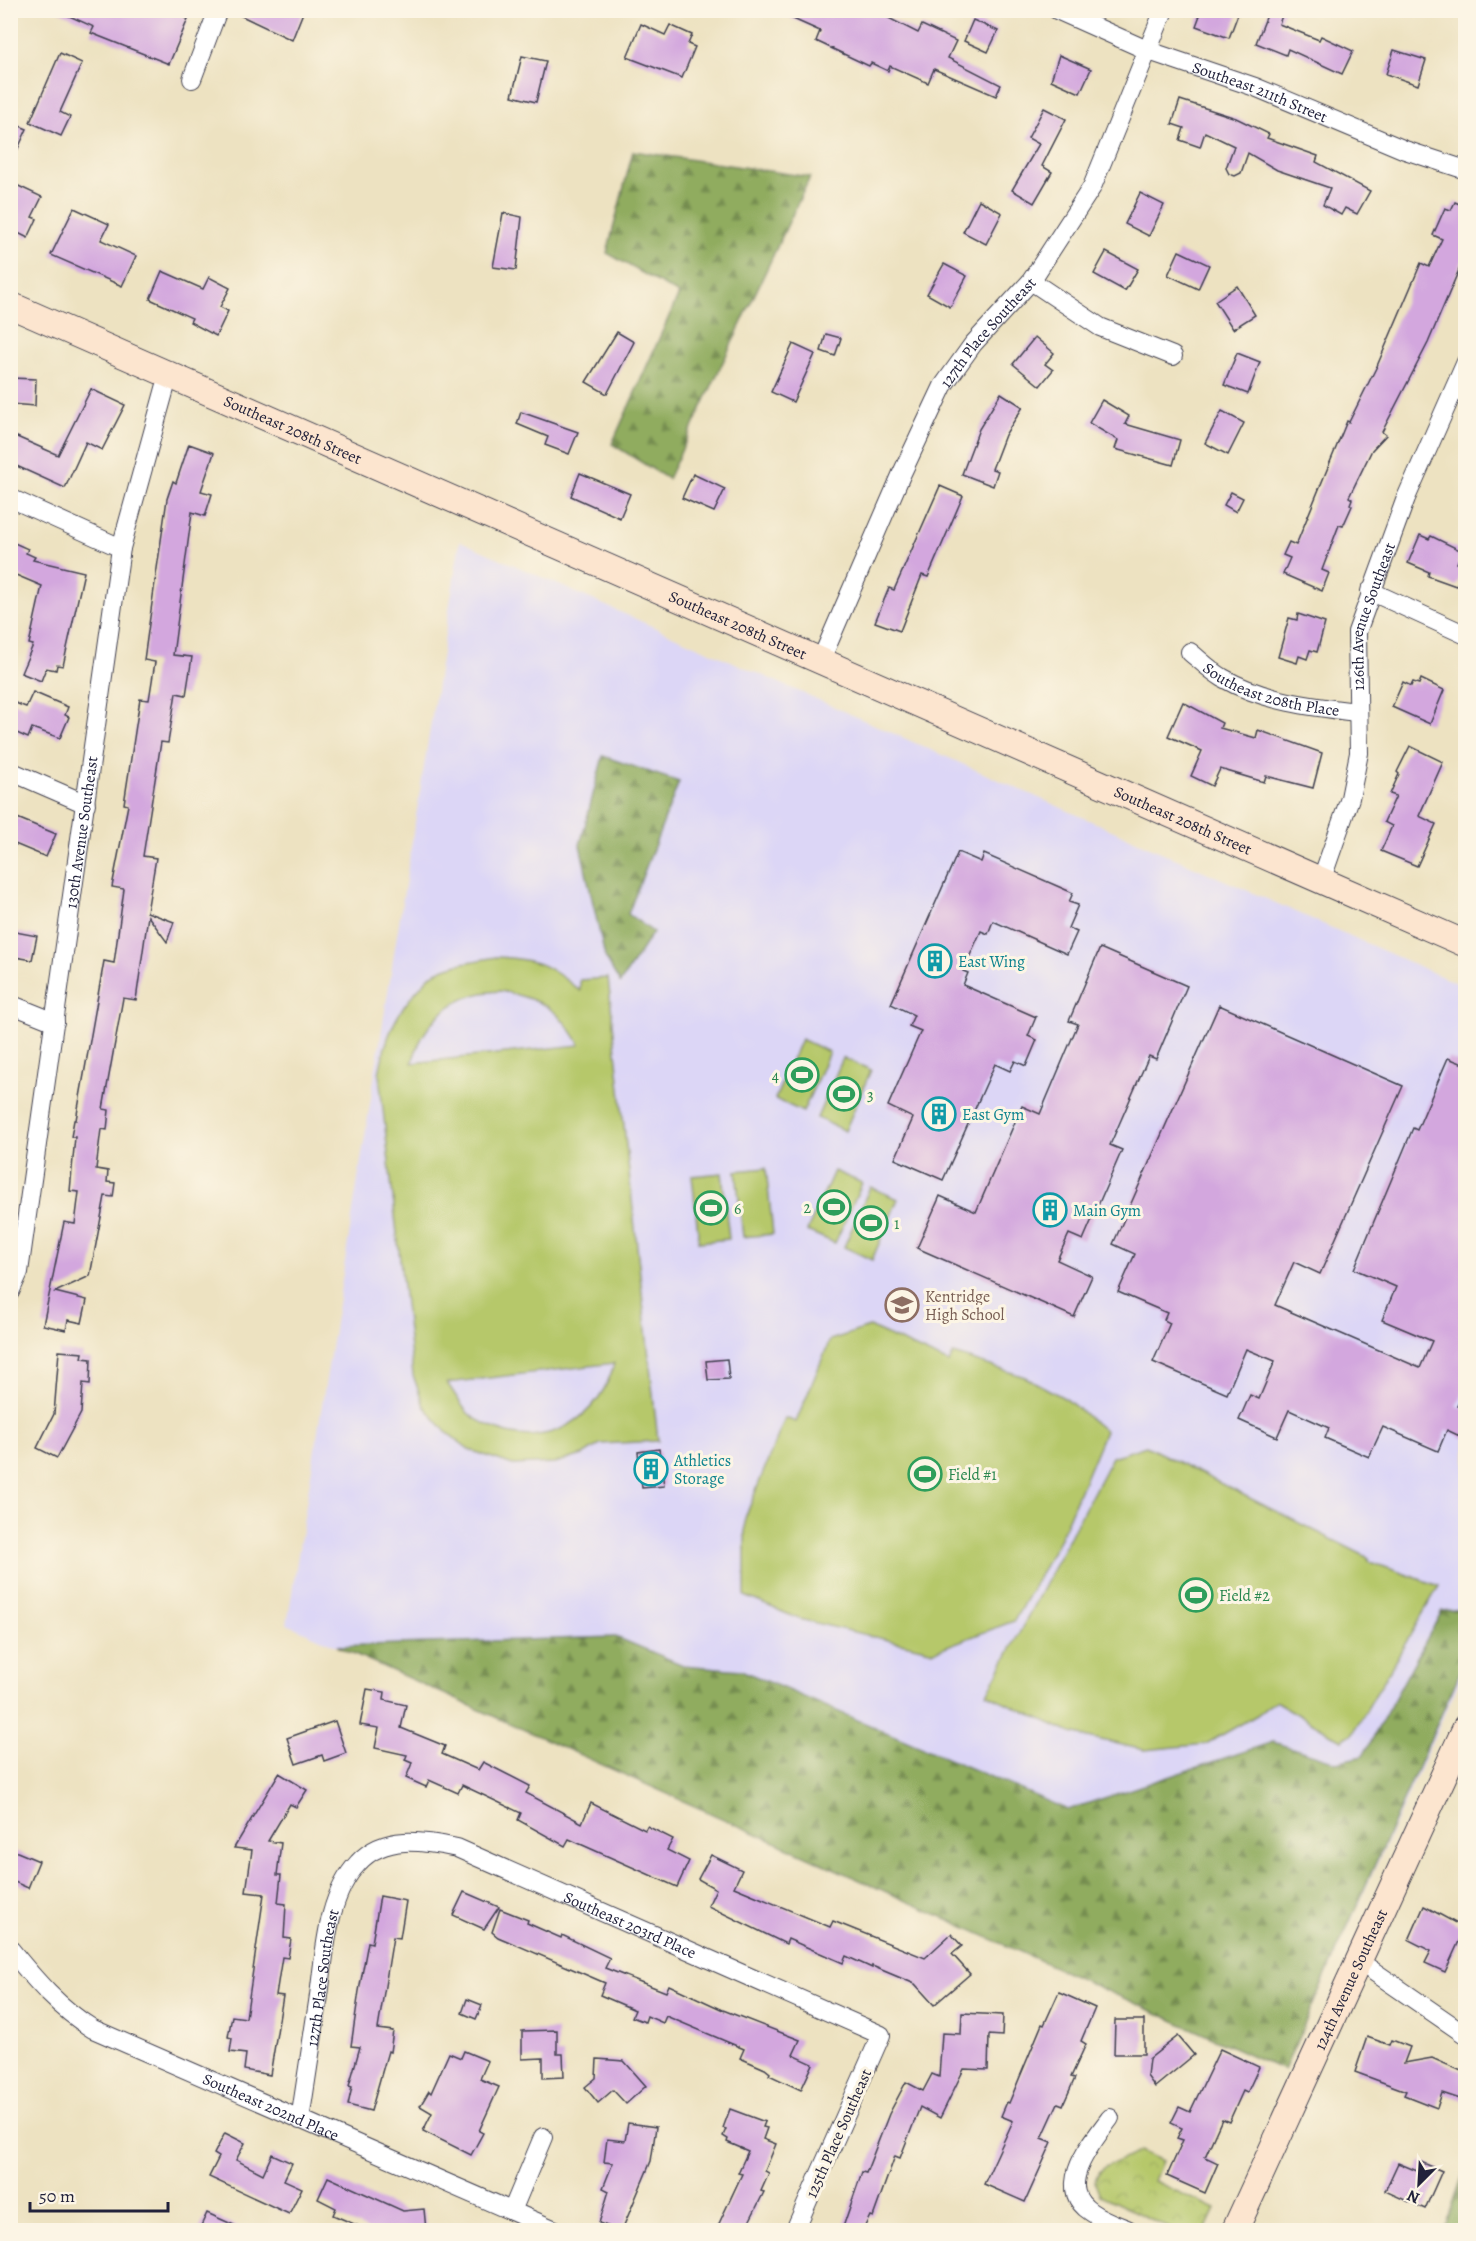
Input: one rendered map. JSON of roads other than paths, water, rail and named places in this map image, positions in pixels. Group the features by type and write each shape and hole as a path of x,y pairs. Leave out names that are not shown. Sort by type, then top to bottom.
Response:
{"main road":[{"name":"Southeast 208th Street","path":"10,305 1466,944"},
{"name":"124th Avenue Southeast","path":"1234,2230 1466,1727"}],"street":[{"path":"192,79 218,10"},
{"name":"Southeast 211th Street","path":"1057,10 1149,51 1255,87 1405,150 1466,170"},
{"name":"127th Place Southeast","path":"821,660 902,473 943,386 973,344 1031,282 1092,188 1164,10"},
{"path":"1031,282 1100,327 1173,356"},
{"name":"126th Avenue Southeast","path":"1321,881 1350,798 1359,753 1357,632 1370,591 1406,498 1464,369"},
{"name":"130th Avenue Southeast","path":"10,1292 19,1272 121,548 169,374"},
{"path":"10,498 121,548"},
{"path":"1370,591 1466,635"},
{"name":"Southeast 208th Place","path":"1190,652 1223,678 1257,693 1308,706 1357,712"},
{"path":"10,771 86,804"},
{"path":"10,1004 55,1022"},
{"name":"Southeast 203rd Place","path":"376,1851 396,1842 425,1841 457,1848 881,2035"},
{"name":"127th Place Southeast","path":"300,2120 329,1930 338,1894 359,1861 376,1851"},
{"name":"Southeast 202nd Place","path":"10,1949 52,1998 72,2016 93,2029 555,2230"},
{"path":"1357,1960 1466,2035"},
{"name":"125th Place Southeast","path":"795,2230 881,2035"},
{"path":"1110,2118 1082,2158 1074,2184 1078,2200 1090,2212 1129,2230"},
{"path":"512,2211 543,2137"}],"place":[{"name":"East Wing","path":"935,961"},
{"name":"4","path":"802,1075"},
{"name":"3","path":"844,1094"},
{"name":"East Gym","path":"939,1114"},
{"name":"2","path":"834,1207"},
{"name":"6","path":"711,1208"},
{"name":"Main Gym","path":"1050,1210"},
{"name":"1","path":"871,1223"},
{"name":"Kentridge High School","path":"902,1305"},
{"name":"Athletics Storage","path":"651,1469"},
{"name":"Field #1","path":"925,1474"},
{"name":"Field #2","path":"1196,1595"}]}
